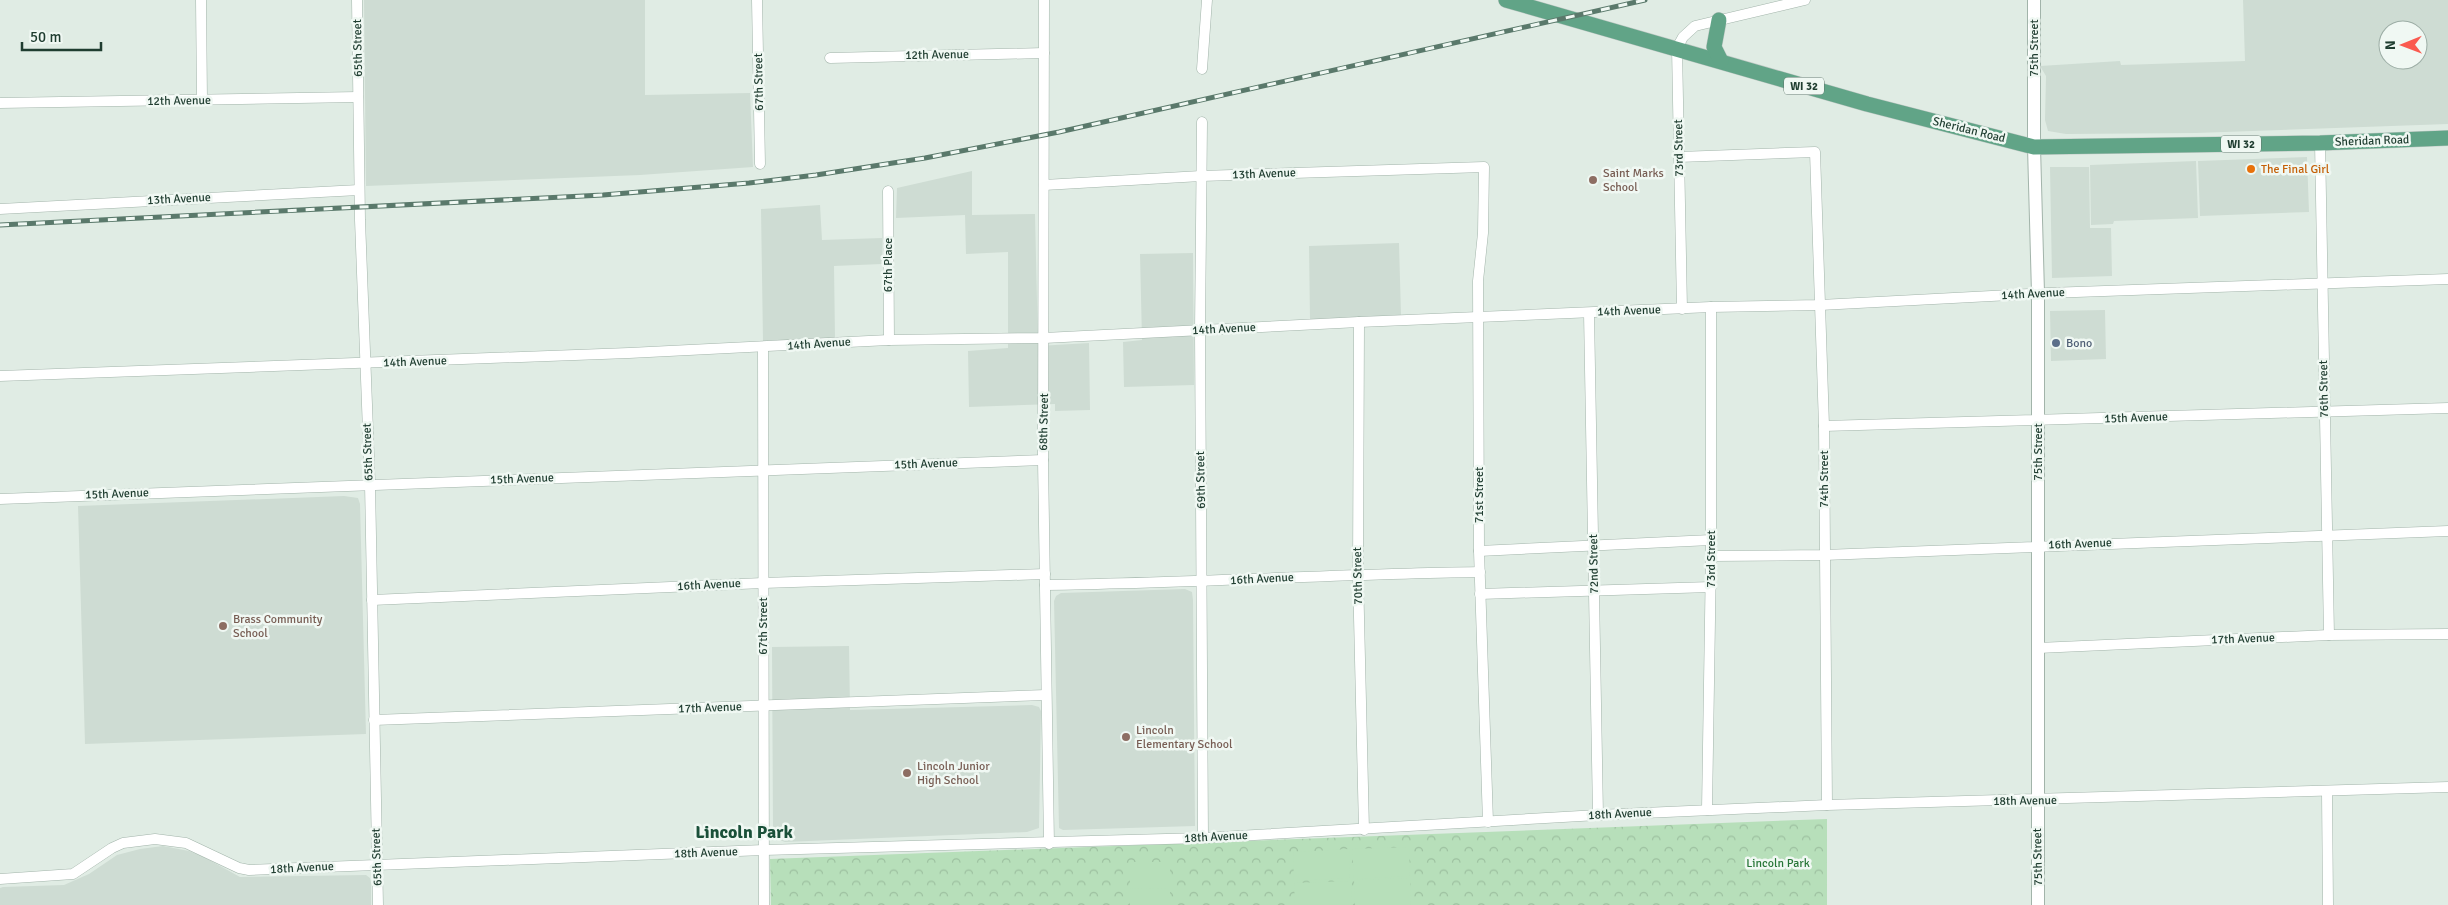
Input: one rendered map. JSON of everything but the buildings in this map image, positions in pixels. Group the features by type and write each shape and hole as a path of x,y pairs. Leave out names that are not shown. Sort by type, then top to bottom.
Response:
{"main road":[{"name":"Sheridan Road","path":"1517,1 1867,104 2034,147 2320,143 2448,138"},
{"path":"1719,20 1714,47 1720,61"}],"street":[{"path":"201,0 202,100"},
{"name":"65th Street","path":"357,0 359,190 370,484 378,905"},
{"name":"67th Street","path":"757,0 760,164"},
{"name":"68th Street","path":"1044,0 1043,460 1049,844"},
{"path":"1202,69 1207,0"},
{"path":"1678,48 1683,37 1695,26 1805,0"},
{"name":"75th Street","path":"2034,0 2034,147 2038,294 2038,905"},
{"name":"73rd Street","path":"1678,48 1682,309"},
{"name":"12th Avenue","path":"830,58 1044,53"},
{"name":"12th Avenue","path":"0,103 358,97"},
{"name":"69th Street","path":"1202,122 1200,331 1203,838"},
{"name":"76th Street","path":"2320,143 2329,635"},
{"name":"74th Street","path":"1679,157 1815,152 1824,426 1827,805"},
{"name":"13th Avenue","path":"1044,184 1201,176 1484,167"},
{"name":"71st Street","path":"1484,167 1478,317 1479,550 1488,822"},
{"name":"13th Avenue","path":"0,209 359,190"},
{"name":"67th Place","path":"888,191 889,340"},
{"name":"14th Avenue","path":"0,376 763,348 889,340 1044,338 1478,317 1820,305 2322,283 2448,280"},
{"name":"73rd Street","path":"1707,810 1711,587 1711,308"},
{"name":"72nd Street","path":"1589,313 1598,815"},
{"name":"70th Street","path":"1359,322 1358,574 1364,830"},
{"name":"67th Street","path":"763,348 764,905"},
{"name":"15th Avenue","path":"1824,426 2448,408"},
{"name":"15th Avenue","path":"0,499 1043,460"},
{"name":"16th Avenue","path":"1711,556 1824,555 2327,534 2448,531"},
{"path":"1479,550 1711,540"},
{"name":"16th Avenue","path":"1045,585 1202,582 1358,574 1480,572"},
{"name":"16th Avenue","path":"372,600 763,583 1045,574"},
{"path":"1480,594 1711,587"},
{"name":"17th Avenue","path":"2038,648 2329,635 2448,634"},
{"name":"17th Avenue","path":"374,720 1046,695"},
{"name":"18th Avenue","path":"0,879 73,874 112,848 123,843 155,839 186,843 239,868 249,870 764,850 1049,844 1203,838 1598,815 1827,805 2038,801 2448,787"},
{"path":"2327,792 2328,905"}],"shaded area":[{"path":"364,0 645,0 645,95 750,93 753,167 640,175 366,186"},
{"path":"2243,0 2448,0 2448,124 2196,133 2066,134 2048,131 2045,120 2046,76 2040,66 2120,61 2121,65 2245,61"},
{"path":"2307,157 2309,212 2200,216 2198,161"},
{"path":"2196,161 2198,218 2114,221 2113,224 2091,225 2090,165"},
{"path":"2050,167 2089,167 2090,228 2111,228 2112,276 2052,278"},
{"path":"972,171 972,215 1035,214 1038,346 1089,343 1090,410 1055,411 1055,404 969,407 968,351 1008,348 1008,252 966,254 965,215 896,218 897,188"},
{"path":"820,205 822,240 882,238 882,264 834,266 835,338 763,341 761,209"},
{"path":"1399,243 1401,315 1310,320 1309,246"},
{"path":"1193,253 1194,385 1124,387 1123,342 1142,340 1140,254"},
{"path":"2105,310 2106,359 2051,361 2050,311"},
{"name":"Brass Community School","path":"344,496 358,498 360,504 366,734 85,744 78,506"},
{"name":"Lincoln Elementary School","path":"1185,589 1192,592 1193,600 1195,826 1063,830 1059,828 1054,601 1056,596 1061,593"},
{"name":"Lincoln Junior High School","path":"849,646 850,710 1032,705 1039,707 1041,711 1039,828 1027,832 785,842 775,838 773,829 772,647"},
{"path":"163,846 189,851 204,857 240,877 366,875 370,878 371,883 371,905 0,905 0,888 64,885 89,874 117,855"}],"green space":[{"name":"Lincoln Park","path":"1827,819 1827,905 771,905 770,859"},
{"path":"1409,847 1410,876 1354,879 1352,849"},
{"path":"1349,849 1350,878 1294,881 1293,852"},
{"path":"1130,862 1170,862 1170,886 1130,886"},
{"path":"1410,878 1411,905 1355,905 1354,880"},
{"path":"1351,881 1352,905 1295,905 1294,883"},
{"path":"1130,888 1170,889 1170,905 1130,905"}],"railway":[{"path":"0,225 603,195 749,183 816,175 925,158 1059,132 1645,0"}],"place":[{"name":"The Final Girl","path":"2251,169"},
{"name":"Saint Marks School","path":"1593,180"},
{"name":"Bono","path":"2056,343"},
{"name":"Brass Community School","path":"223,626"},
{"name":"Lincoln Elementary School","path":"1126,737"},
{"name":"Lincoln Junior High School","path":"907,773"}],"district":[{"name":"Lincoln Park","path":"744,832"}]}
